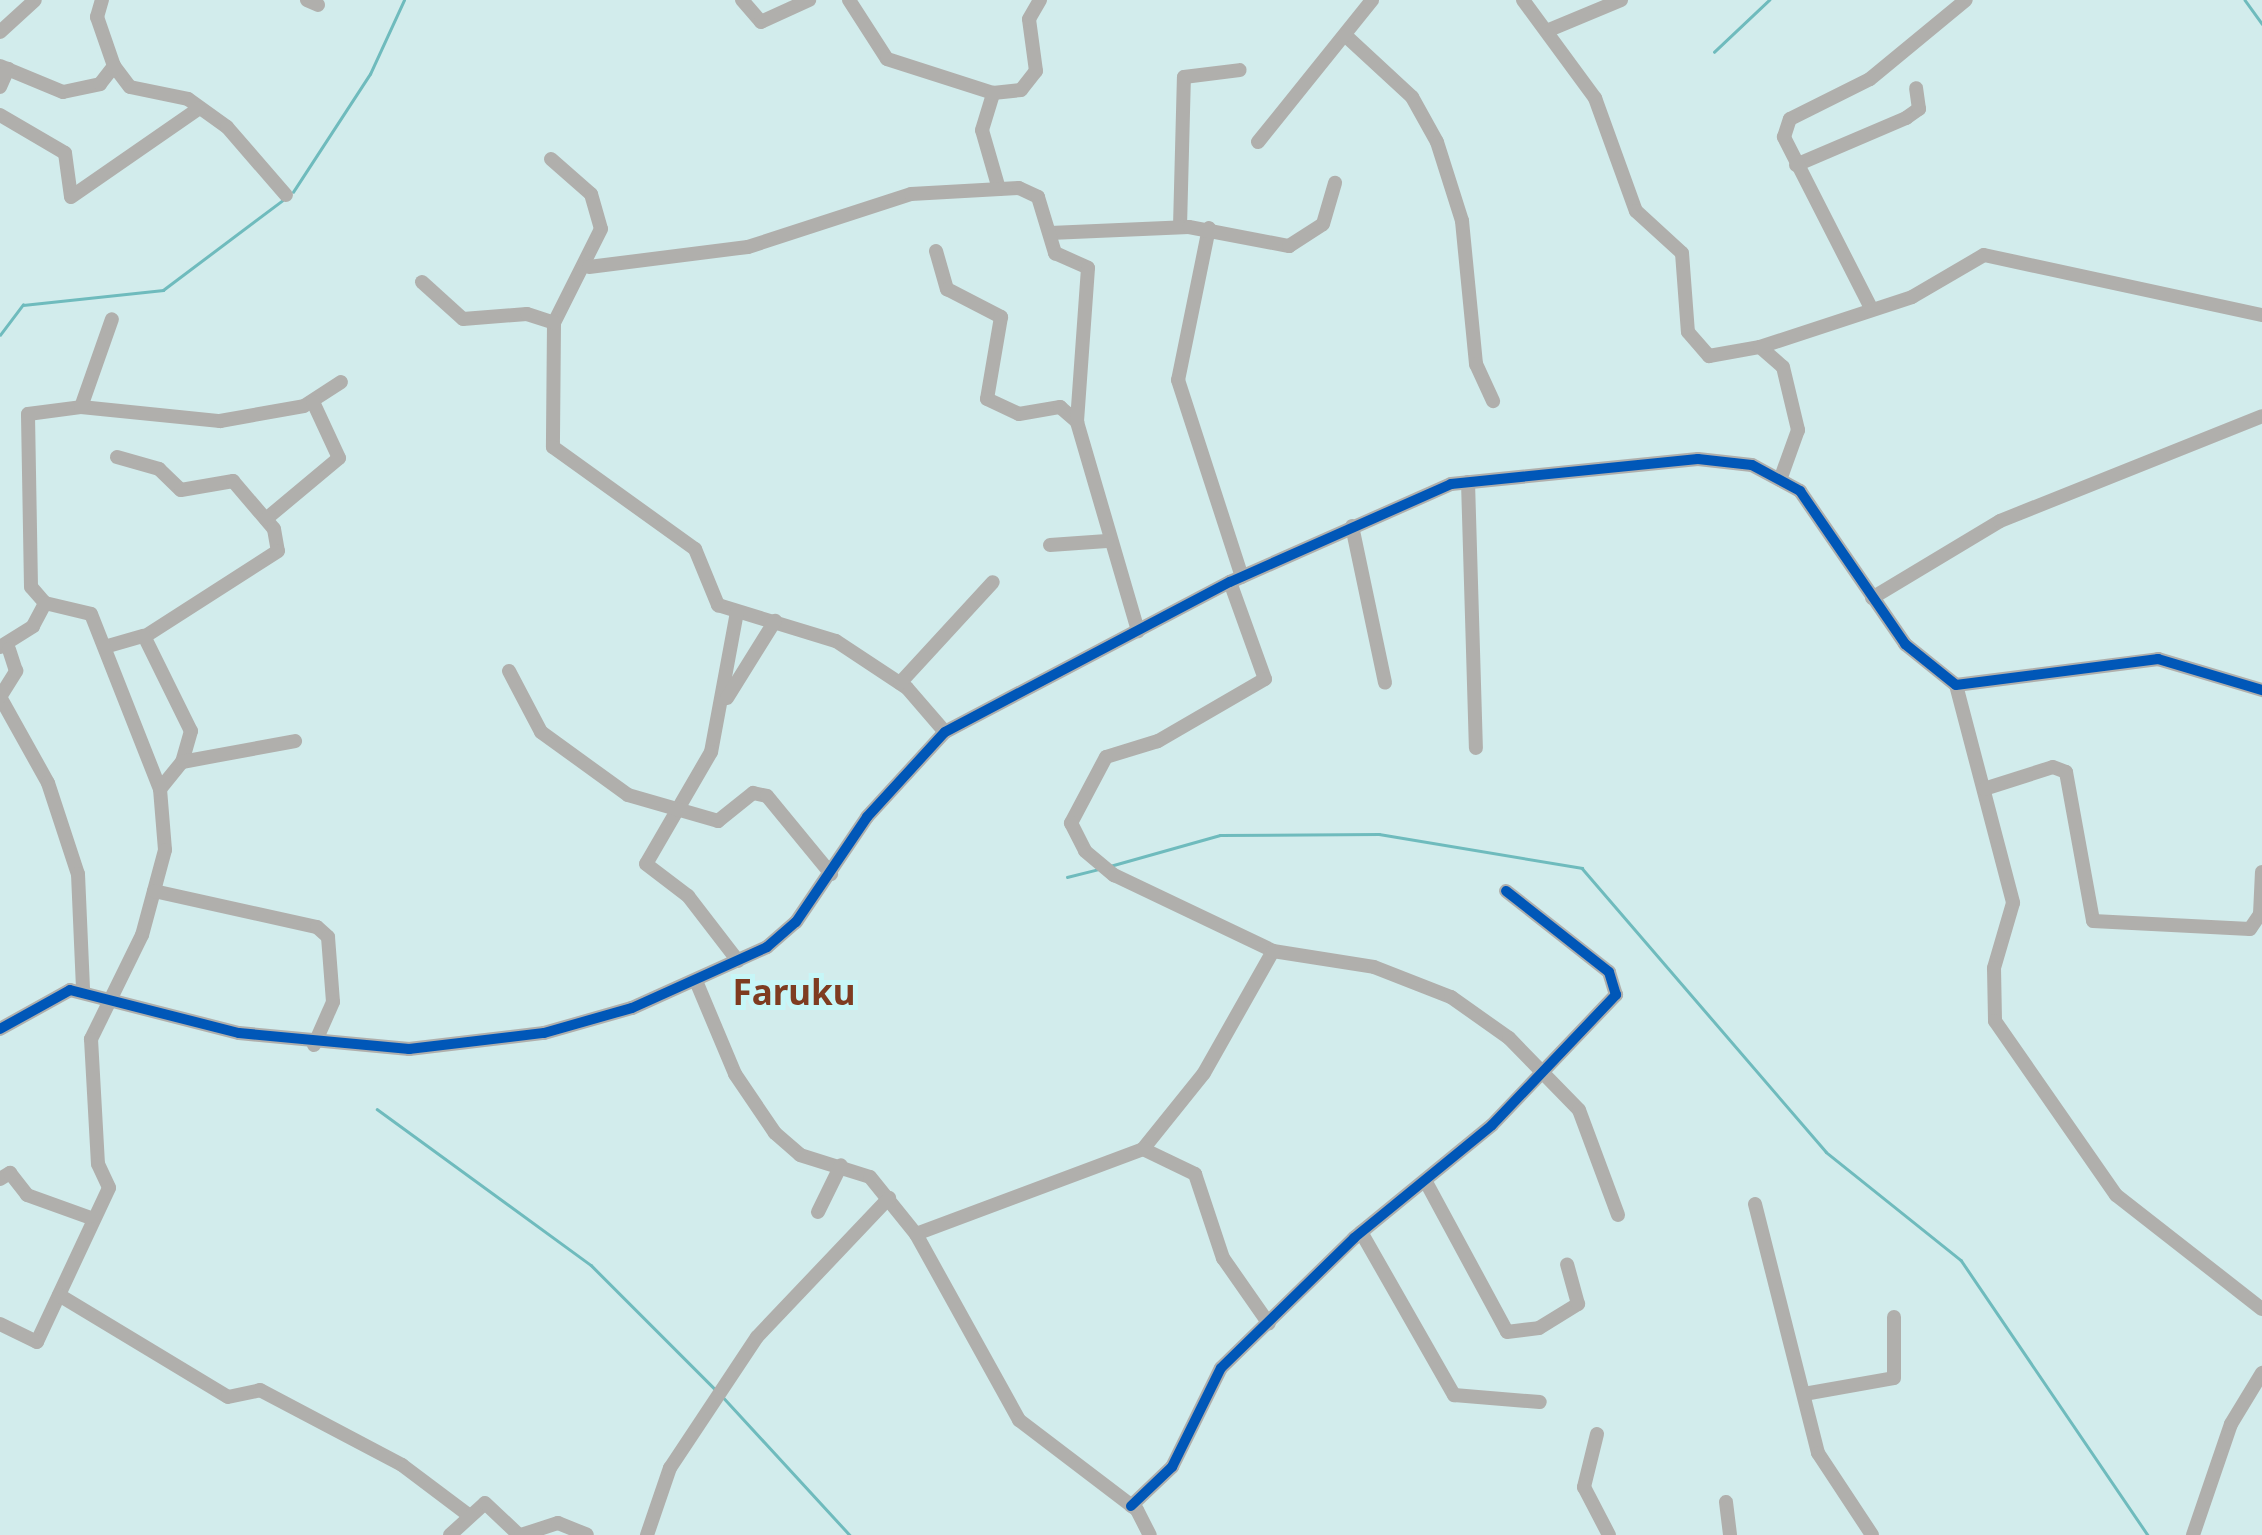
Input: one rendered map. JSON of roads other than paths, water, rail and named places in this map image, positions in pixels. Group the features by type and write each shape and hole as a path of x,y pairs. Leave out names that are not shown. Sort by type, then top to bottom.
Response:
{"street":[{"path":"0,32 35,0"},
{"path":"102,0 98,18 114,66 136,90 198,109 234,133 286,194"},
{"path":"742,0 761,22 808,0"},
{"path":"849,0 888,58 993,93 1021,90 1036,71 1029,19 1040,0"},
{"path":"1258,142 1372,0"},
{"path":"1523,0 1549,30 1595,98 1636,210 1682,253 1688,332 1708,356 1760,347 1912,297 1984,255 2262,315"},
{"path":"1549,30 1620,0"},
{"path":"1871,308 1784,137 1790,119 1870,79 1966,0"},
{"path":"1346,36 1412,97 1437,142 1462,221 1476,364 1493,401"},
{"path":"0,87 4,68 63,92 100,84 114,66"},
{"path":"1180,227 1184,77 1240,70"},
{"path":"1796,166 1906,118 1919,109 1916,88"},
{"path":"993,93 982,130 1000,189"},
{"path":"0,115 64,153 71,197 198,109"},
{"path":"551,159 597,210 599,244 554,323 554,447 695,549 718,605 836,641 900,684 945,732"},
{"path":"1050,232 1210,228 1289,246 1323,224 1336,183"},
{"path":"589,267 748,247 911,194 1000,189 1038,197 1055,252 1088,268 1077,422"},
{"path":"1210,228 1178,380 1265,679 1158,741 1106,757 1071,822 1085,851 1114,875 1274,951 1374,967 1451,997 1543,1073 1579,1110 1618,1214"},
{"path":"936,251 947,289 1001,317 987,399 1018,414 1060,407 1077,422 1095,460 1107,541 1138,630"},
{"path":"422,282 463,319 527,314 554,323"},
{"path":"80,407 112,319"},
{"path":"1760,347 1783,367 1798,430 1780,480"},
{"path":"0,1324 36,1342 59,1295 88,1217 110,1185 98,1164 91,1039 106,992 142,934 165,850 160,789 108,646 92,614 44,603 31,587 28,414 80,407 220,421 313,402 341,382"},
{"path":"266,519 339,458 313,402"},
{"path":"1872,598 2000,521 2262,416"},
{"path":"108,646 144,637 278,551 266,519 227,478 181,490 159,469 118,457"},
{"path":"0,1029 83,990 106,992 314,1045 409,1048 544,1033 696,981 738,961 796,922 866,817 945,732 1236,580 1430,489 1698,459 1752,465 1800,491 1905,644 1956,685 2013,903 1994,968 1996,1021 2116,1194 2260,1300"},
{"path":"1468,482 1476,748"},
{"path":"1352,526 1385,683"},
{"path":"1050,544 1107,541"},
{"path":"900,684 993,582"},
{"path":"44,603 5,648 16,671 0,697 48,782 78,874 83,990"},
{"path":"726,698 737,612"},
{"path":"738,961 688,896 646,864 680,810 726,698 774,622"},
{"path":"144,637 183,704 191,731 182,762 160,789"},
{"path":"1956,685 2158,660 2262,690"},
{"path":"509,671 541,732 628,795 718,821 753,793 768,796 831,874"},
{"path":"182,762 296,742"},
{"path":"1984,789 2053,767 2066,772 2093,920 2250,929 2260,914 2262,872"},
{"path":"154,891 316,927 328,937 332,1002 314,1045"},
{"path":"1132,1506 1172,1468 1221,1368 1361,1232 1426,1182 1543,1073 1616,995 1609,972 1506,891"},
{"path":"916,1234 1143,1149 1204,1073 1274,951"},
{"path":"696,981 735,1074 774,1133 800,1155 841,1165 889,1198 916,1234 1019,1420 1132,1506 1150,1535"},
{"path":"1143,1149 1195,1174 1223,1258 1269,1324"},
{"path":"818,1212 841,1165"},
{"path":"0,1179 10,1173 27,1195 88,1217"},
{"path":"1426,1182 1508,1332 1539,1328 1578,1304 1568,1264"},
{"path":"647,1535 670,1468 756,1338 889,1198"},
{"path":"1756,1204 1804,1394 1832,1485 1872,1535"},
{"path":"1361,1232 1454,1394 1540,1402"},
{"path":"59,1295 228,1397 260,1390 402,1464 466,1513"},
{"path":"1804,1394 1894,1378 1894,1317"},
{"path":"2193,1535 2230,1424 2262,1373"},
{"path":"1598,1434 1584,1487 1609,1535"},
{"path":"1726,1502 1730,1535"},
{"path":"450,1535 466,1513 485,1503 520,1535 558,1523 587,1535"}],"waterway":[{"path":"293,192 370,74 404,0"},
{"path":"1714,52 1769,0"},
{"path":"2245,0 2262,23"},
{"path":"0,335 23,305 163,290 283,200"},
{"path":"1110,866 1220,835 1379,834 1582,868 1826,1152 1961,1260 2148,1535"},
{"path":"1067,877 1098,869"},
{"path":"377,1109 591,1265 714,1388"},
{"path":"723,1397 850,1535"}],"district":[{"name":"Faruku","path":"794,992"}]}
